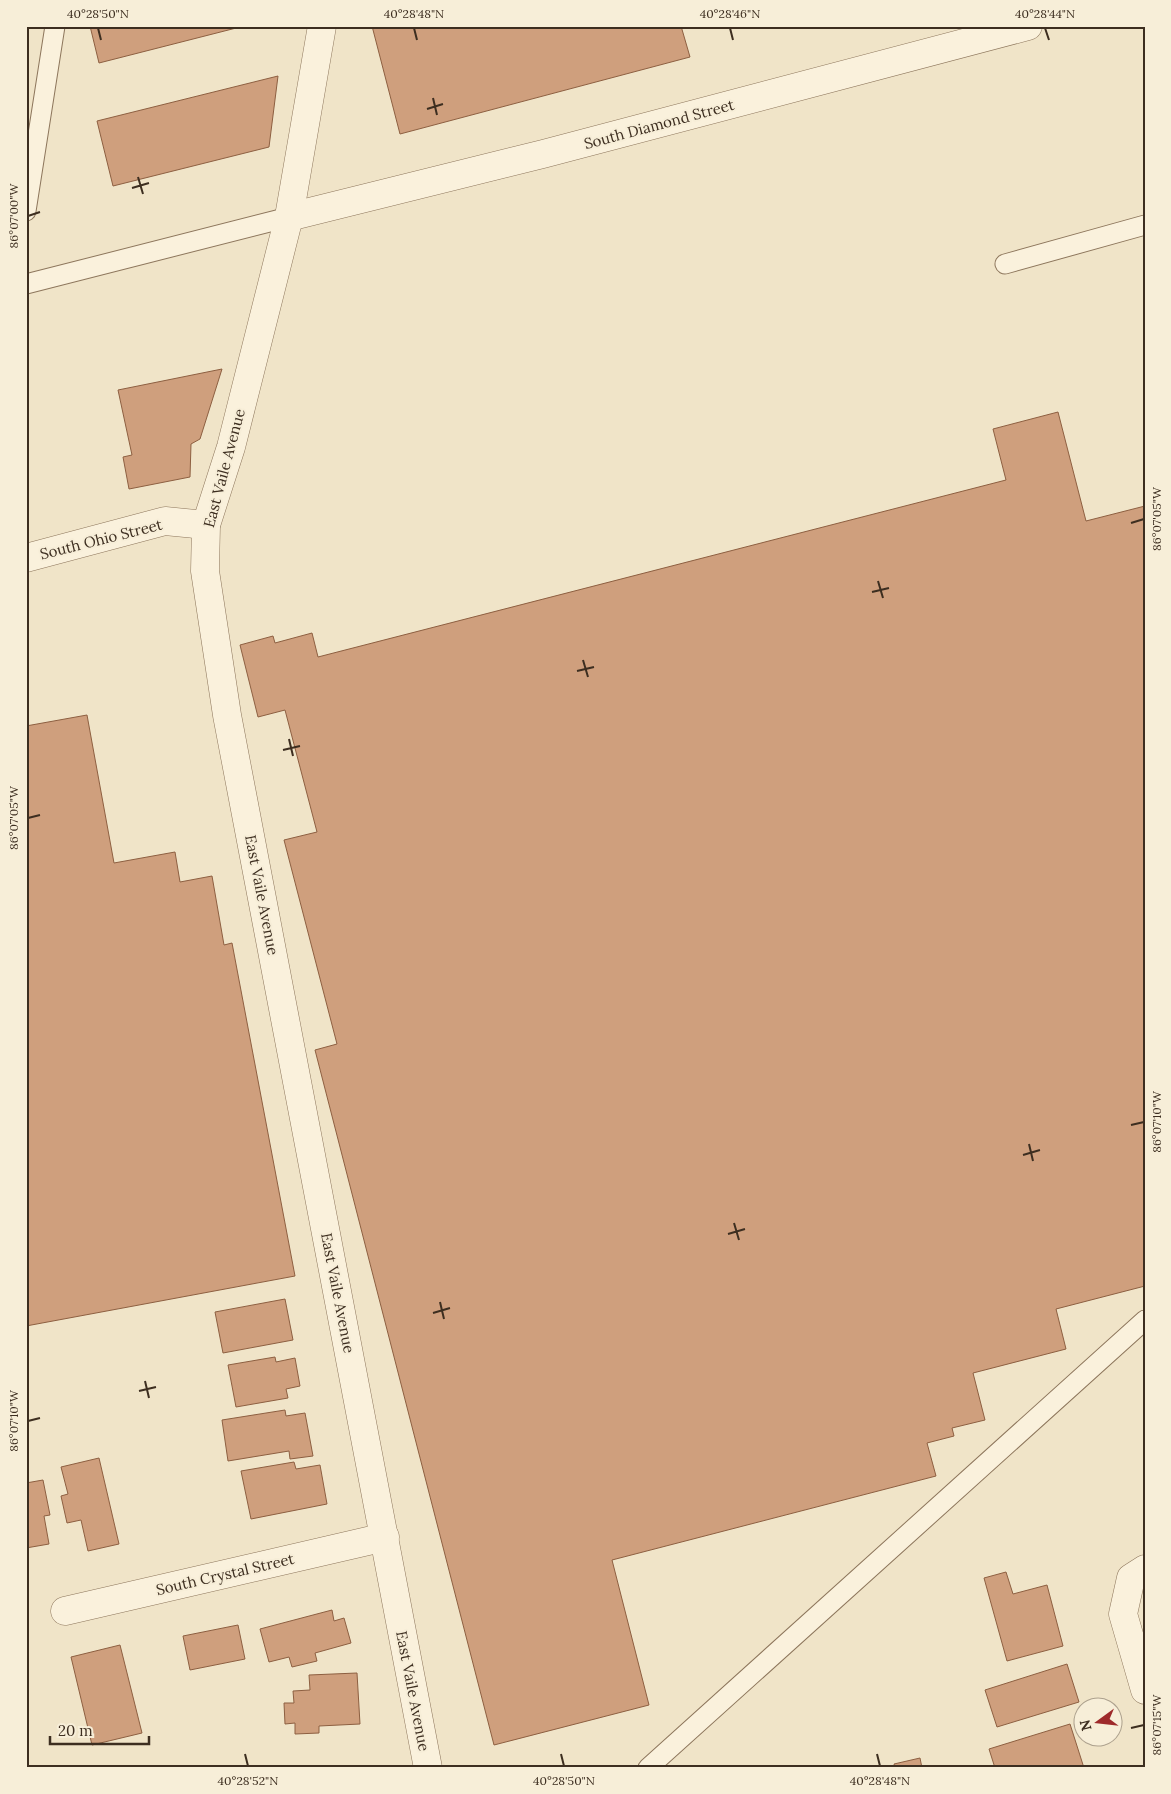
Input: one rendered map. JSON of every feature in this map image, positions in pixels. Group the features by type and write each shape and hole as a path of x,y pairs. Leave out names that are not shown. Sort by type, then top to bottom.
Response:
{"street":[{"name":"East Vaile Avenue","path":"322,26 288,217 230,446 206,525 205,571 227,715 428,1768"},
{"name":"South Diamond Street","path":"288,217 543,154 1028,26"},
{"name":"South Ohio Street","path":"26,558 165,521 206,525"},
{"name":"South Crystal Street","path":"65,1611 385,1537"},
{"path":"1138,1573 1123,1614 1145,1690"}],"lane":[{"path":"26,211 55,26"},
{"path":"26,284 288,217"},
{"path":"1005,264 1145,226"},
{"path":"648,1768 1145,1320"}],"building":[{"path":"90,26 244,26 99,63"},
{"path":"372,26 681,26 690,57 400,134"},
{"path":"278,76 269,147 113,186 97,121"},
{"path":"222,369 200,439 191,444 190,477 129,489 123,457 132,455 118,390"},
{"path":"1058,412 1086,521 1145,506 1145,1286 1056,1309 1066,1349 973,1373 985,1420 952,1428 954,1436 927,1443 936,1476 612,1560 649,1705 494,1745 315,1050 337,1044 284,840 317,832 285,710 258,717 240,645 273,636 275,643 312,633 318,657 1006,480 993,429"},
{"path":"87,715 114,863 175,852 180,882 212,876 224,945 232,943 295,1276 26,1326 26,726"},
{"path":"285,1299 293,1340 223,1353 215,1312"},
{"path":"275,1357 276,1362 295,1358 300,1386 286,1389 288,1398 236,1407 228,1365"},
{"path":"285,1410 286,1416 305,1413 313,1456 290,1459 289,1451 228,1461 222,1420"},
{"path":"99,1458 119,1544 88,1551 81,1520 67,1523 61,1496 68,1494 61,1467"},
{"path":"294,1462 296,1469 320,1465 327,1504 251,1519 241,1471"},
{"path":"43,1480 50,1515 44,1516 49,1544 26,1548 26,1483"},
{"path":"1006,1572 1013,1594 1047,1585 1063,1646 1007,1661 984,1578"},
{"path":"332,1610 334,1621 344,1618 351,1643 315,1653 317,1661 292,1667 289,1657 269,1662 260,1629"},
{"path":"238,1625 245,1659 190,1670 183,1636"},
{"path":"120,1645 142,1733 92,1745 71,1657"},
{"path":"1067,1664 1077,1696 1074,1696 1074,1704 997,1727 985,1690"},
{"path":"357,1673 360,1724 319,1726 319,1733 295,1734 295,1723 285,1724 284,1703 294,1703 293,1691 310,1690 309,1675"},
{"path":"1070,1724 1074,1737 1074,1746 1077,1746 1084,1768 995,1768 989,1749"},
{"path":"920,1758 922,1768 895,1768 894,1764"}]}
